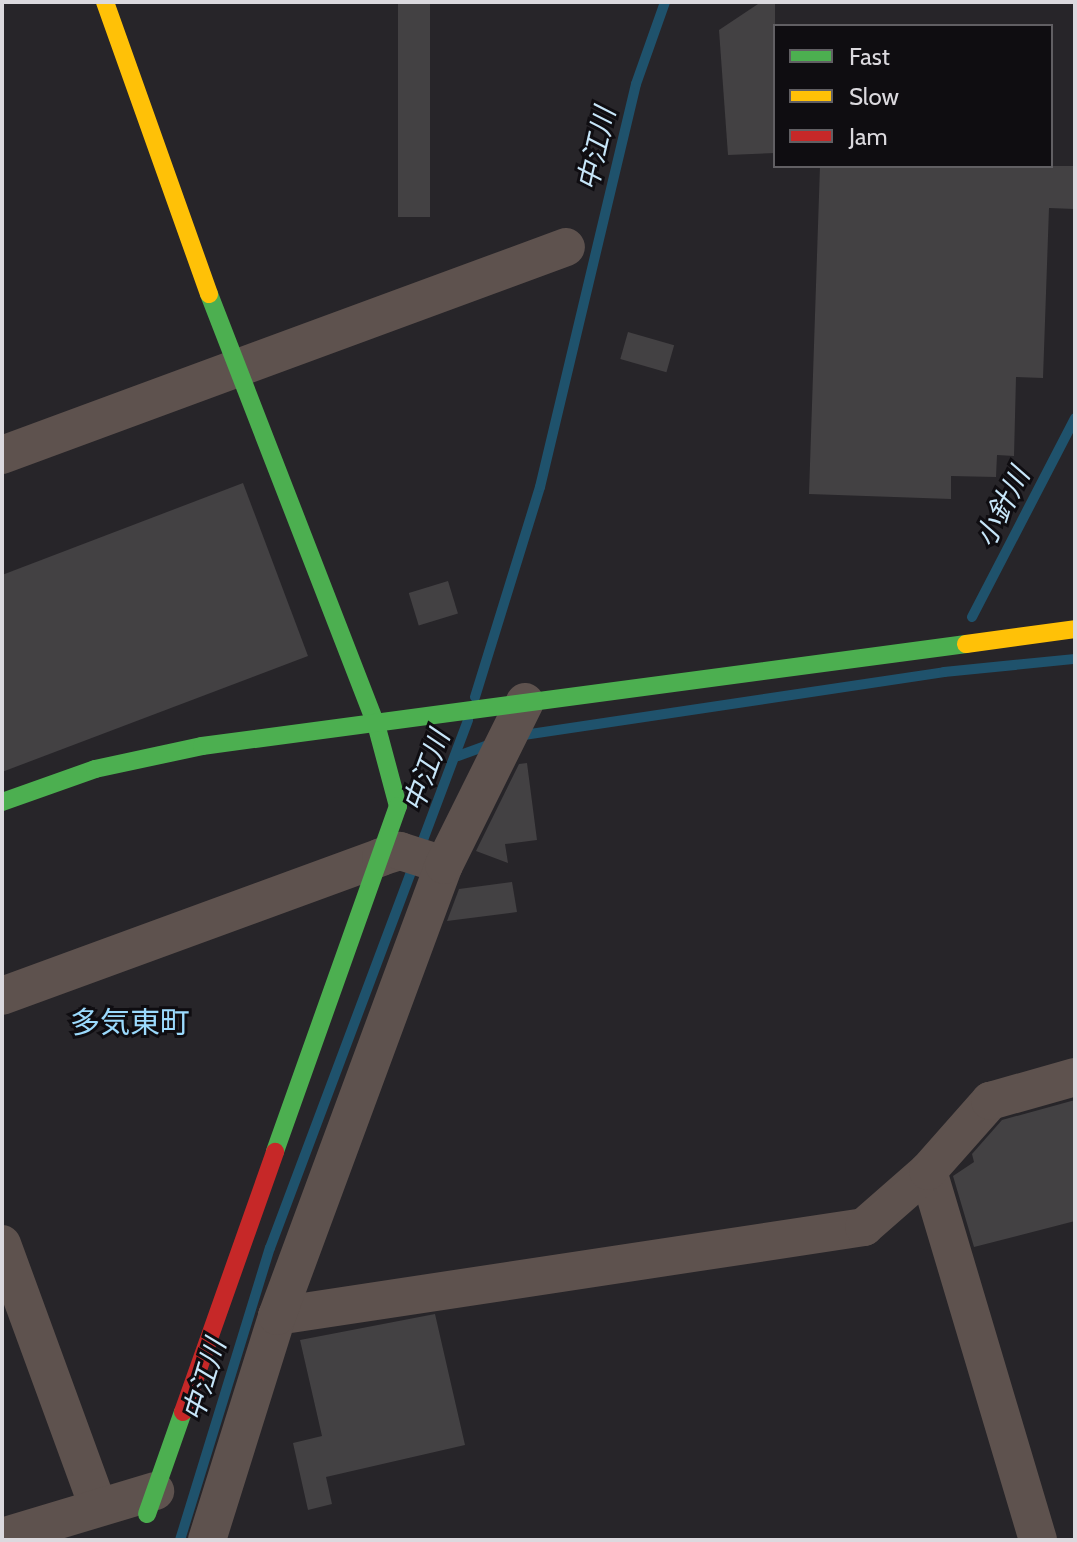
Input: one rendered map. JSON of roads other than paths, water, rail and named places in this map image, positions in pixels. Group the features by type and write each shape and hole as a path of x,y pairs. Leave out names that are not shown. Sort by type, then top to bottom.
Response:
{"street":[{"path":"2,1537 97,1503 151,1502 390,854 398,806 376,724 236,369 105,2"},
{"path":"2,455 566,247"},
{"path":"2,802 95,769 186,750 1075,629"},
{"path":"207,1540 277,1316 444,865 516,703"},
{"path":"2,996 390,854 444,865"},
{"path":"277,1316 864,1227 928,1171 990,1101 1075,1077"},
{"path":"928,1171 1038,1540"},
{"path":"2,1244 97,1503"}],"waterway":[{"name":"中江川","path":"475,697 540,487 636,84 665,2"},
{"name":"小針川","path":"972,617 1075,418"},
{"path":"517,736 944,672 1075,659"},
{"name":"中江川","path":"180,1540 270,1248 468,720"},
{"path":"458,756 494,743"}],"district":[{"name":"多気東町","path":"130,1023"}]}
